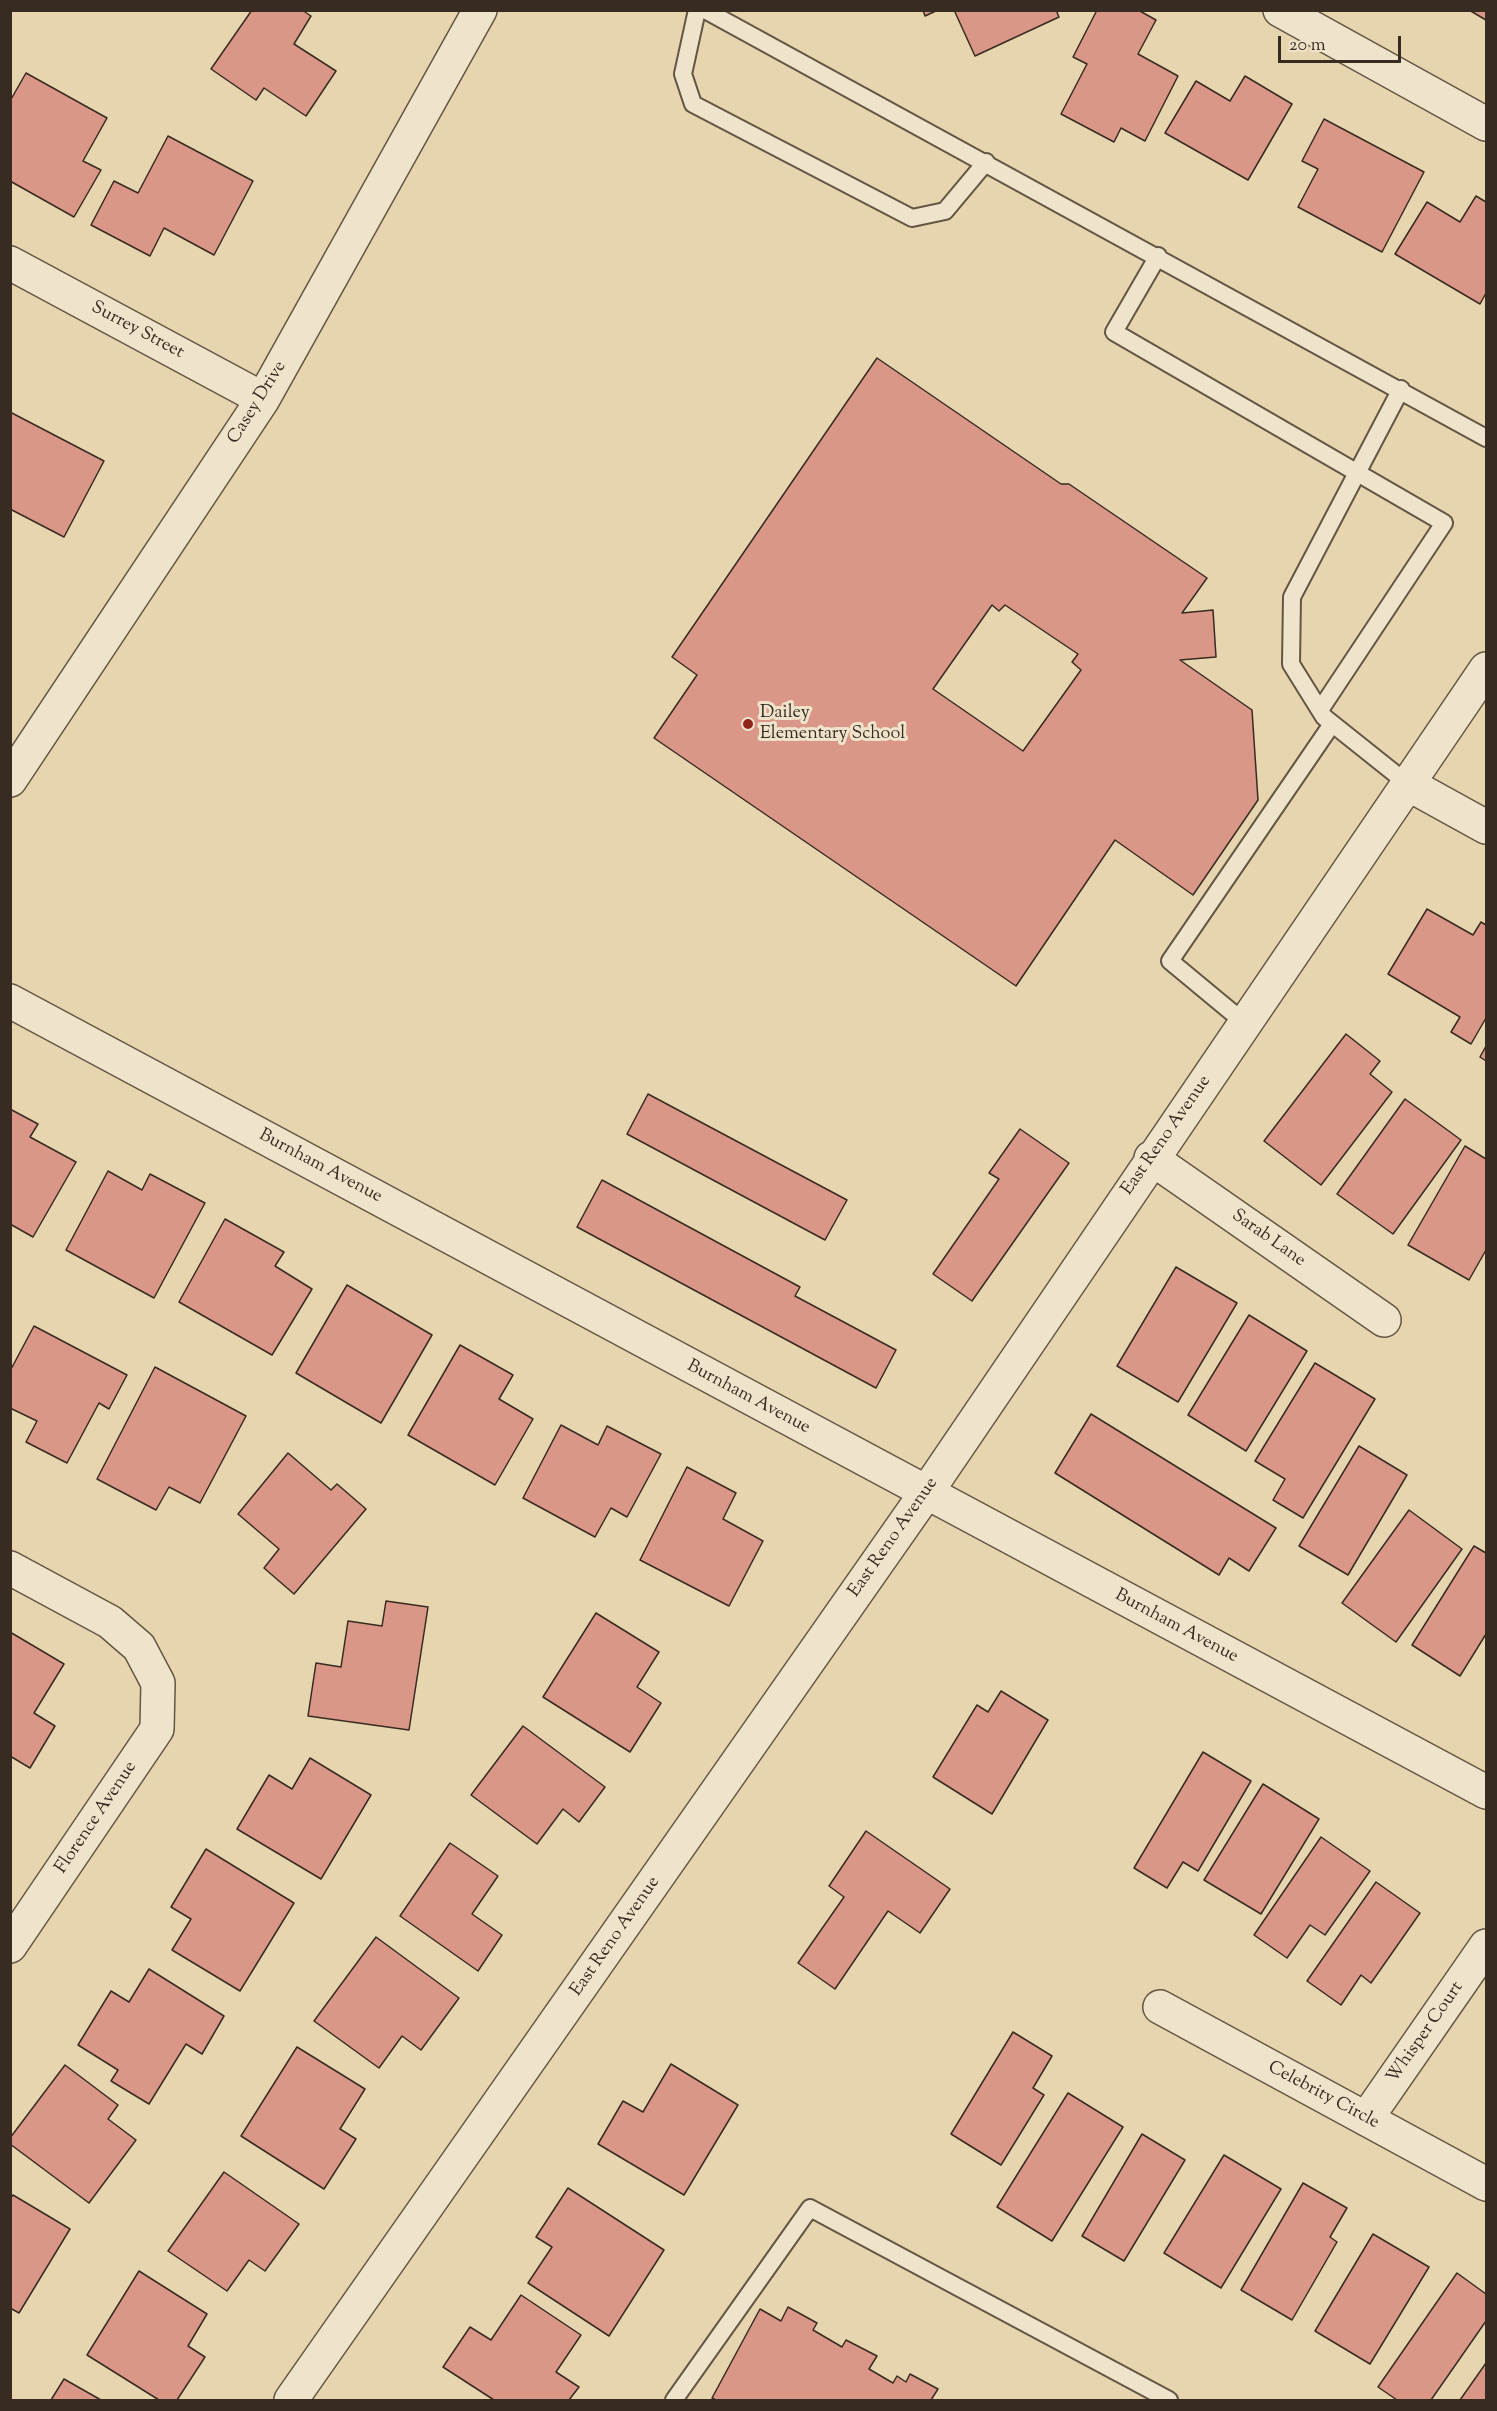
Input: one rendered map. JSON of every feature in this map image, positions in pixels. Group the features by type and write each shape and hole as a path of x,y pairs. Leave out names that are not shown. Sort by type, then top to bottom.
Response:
{"street":[{"name":"Casey Drive","path":"10,780 263,399 480,10"},
{"path":"1280,10 1486,124"},
{"name":"Surrey Street","path":"10,263 263,399"},
{"name":"East Reno Avenue","path":"291,2400 926,1493 1151,1158 1246,1024 1486,669"},
{"path":"1408,784 1486,827"},
{"name":"Burnham Avenue","path":"10,1001 1486,1792"},
{"name":"Sarab Lane","path":"1151,1158 1384,1320"},
{"name":"Florence Avenue","path":"10,1568 110,1622 139,1647 158,1683 157,1729 10,1946"},
{"name":"Whisper Court","path":"1366,2119 1486,1946"},
{"name":"Celebrity Circle","path":"1160,2007 1486,2184"}],"lane":[{"path":"697,10 683,74 693,104 912,218 945,211 986,162"},
{"path":"705,10 1401,389 1486,438"},
{"path":"1158,256 1114,332 1444,523 1320,710"},
{"path":"1401,389 1292,597 1291,664 1320,710 1332,724 1408,784"},
{"path":"1246,1024 1170,961 1332,724"},
{"path":"674,2400 810,2208 1168,2400"}],"building":[{"path":"252,10 302,10 311,16 294,44 336,71 306,116 264,88 256,100 211,69"},
{"path":"923,10 938,10 925,16"},
{"path":"954,10 1056,10 1059,17 975,56"},
{"path":"1097,10 1138,10 1156,20 1138,54 1178,76 1145,141 1121,128 1114,142 1061,114 1087,64 1073,57"},
{"path":"1469,10 1486,10 1486,20"},
{"path":"26,73 107,118 83,161 101,170 74,217 10,181 10,101"},
{"path":"1245,76 1292,104 1248,180 1165,133 1196,81 1230,101"},
{"path":"1324,119 1424,172 1382,252 1298,207 1318,169 1302,161"},
{"path":"168,136 253,181 214,255 164,228 150,256 91,225 114,181 138,193"},
{"path":"1476,196 1486,202 1486,293 1480,304 1395,254 1427,202 1460,222"},
{"path":"877,358 1061,484 1069,484 1207,578 1182,613 1213,610 1216,657 1180,660 1252,710 1258,800 1193,895 1115,840 1016,986 654,738 697,675 672,657","holes":["992,605 999,611 1005,605 1078,654 1072,662 1081,670 1023,751 933,689"]},
{"path":"10,412 104,461 64,537 10,509"},
{"path":"1427,909 1473,935 1481,922 1486,925 1486,1018 1471,1044 1451,1032 1460,1017 1388,974"},
{"path":"1346,1034 1380,1061 1370,1074 1392,1092 1321,1185 1264,1141"},
{"path":"1486,1046 1486,1061 1480,1057"},
{"path":"648,1094 847,1200 825,1240 627,1134"},
{"path":"1405,1099 1461,1140 1393,1234 1337,1194"},
{"path":"10,1109 38,1124 30,1137 76,1162 33,1237 10,1224"},
{"path":"1020,1129 1069,1163 972,1301 933,1274 999,1179 989,1173"},
{"path":"1465,1146 1486,1159 1486,1250 1469,1280 1408,1245"},
{"path":"108,1171 142,1190 150,1174 205,1203 154,1298 66,1250"},
{"path":"602,1180 800,1287 795,1296 896,1350 876,1388 577,1227"},
{"path":"225,1219 284,1252 275,1266 312,1289 272,1355 179,1302"},
{"path":"1176,1267 1237,1303 1178,1402 1117,1366"},
{"path":"347,1285 432,1335 381,1423 296,1373"},
{"path":"1249,1315 1307,1351 1246,1451 1188,1415"},
{"path":"34,1326 127,1375 109,1409 99,1403 67,1463 26,1442 37,1421 10,1408 10,1371"},
{"path":"460,1345 513,1375 499,1399 533,1419 495,1485 408,1435"},
{"path":"1315,1363 1375,1399 1303,1518 1273,1500 1285,1479 1255,1461"},
{"path":"155,1367 246,1416 200,1503 169,1487 156,1510 97,1479"},
{"path":"1091,1414 1276,1528 1249,1571 1229,1558 1219,1575 1055,1473"},
{"path":"561,1425 598,1445 607,1426 661,1454 627,1517 611,1508 595,1537 523,1498"},
{"path":"1359,1446 1407,1475 1348,1575 1299,1546"},
{"path":"288,1453 331,1490 337,1484 366,1509 294,1594 264,1568 279,1549 238,1514"},
{"path":"687,1467 736,1493 723,1519 763,1541 729,1606 640,1560"},
{"path":"1409,1510 1462,1549 1396,1642 1342,1603"},
{"path":"1474,1546 1486,1553 1486,1634 1460,1676 1412,1645"},
{"path":"386,1601 428,1607 409,1730 308,1716 316,1663 341,1667 348,1621 382,1626"},
{"path":"596,1613 659,1652 637,1687 661,1703 630,1752 543,1697"},
{"path":"10,1632 64,1664 34,1713 55,1726 30,1768 10,1756"},
{"path":"1001,1691 1048,1720 992,1814 933,1777 977,1705 988,1712"},
{"path":"523,1726 605,1787 579,1822 563,1809 537,1844 471,1795"},
{"path":"1203,1752 1251,1781 1198,1871 1183,1862 1167,1888 1134,1868"},
{"path":"310,1758 371,1795 321,1879 237,1829 269,1775 292,1789"},
{"path":"1263,1784 1319,1819 1261,1914 1204,1880"},
{"path":"866,1831 950,1889 920,1933 888,1911 835,1989 798,1963 844,1897 829,1886"},
{"path":"1321,1837 1370,1871 1325,1935 1310,1925 1287,1958 1254,1935"},
{"path":"450,1843 498,1876 472,1914 502,1935 478,1971 400,1916"},
{"path":"206,1849 294,1903 240,1991 172,1950 191,1919 171,1907"},
{"path":"1376,1882 1420,1913 1371,1983 1361,1975 1341,2005 1307,1981"},
{"path":"376,1937 459,1998 421,2050 402,2036 379,2068 314,2021"},
{"path":"149,1969 224,2016 202,2054 186,2044 149,2104 111,2081 118,2070 78,2045 111,1991 129,2002"},
{"path":"1013,2032 1052,2056 1033,2088 1044,2095 1001,2165 951,2134"},
{"path":"297,2047 365,2089 340,2129 356,2139 324,2189 241,2136"},
{"path":"671,2064 738,2105 684,2195 598,2144 623,2101 643,2112"},
{"path":"65,2065 118,2105 108,2119 136,2140 89,2203 10,2144 10,2138"},
{"path":"1068,2093 1123,2127 1052,2241 997,2207"},
{"path":"1142,2134 1185,2160 1124,2261 1082,2236"},
{"path":"1224,2155 1281,2189 1221,2288 1164,2253"},
{"path":"224,2172 299,2224 265,2271 249,2260 227,2291 168,2251"},
{"path":"1303,2183 1347,2208 1330,2237 1337,2242 1292,2320 1241,2290"},
{"path":"568,2188 664,2250 609,2336 528,2283 552,2247 536,2237"},
{"path":"13,2195 70,2229 19,2313 10,2308 10,2199"},
{"path":"1373,2234 1429,2267 1370,2364 1315,2331"},
{"path":"139,2271 207,2314 188,2346 205,2357 177,2400 159,2400 87,2355"},
{"path":"1457,2273 1486,2294 1486,2321 1431,2400 1397,2400 1378,2387"},
{"path":"521,2295 581,2335 556,2372 579,2387 569,2400 494,2400 443,2367 470,2327 491,2340"},
{"path":"788,2307 817,2323 813,2330 842,2347 846,2340 877,2356 869,2369 893,2383 897,2376 906,2382 910,2374 938,2389 931,2400 716,2400 712,2398 760,2309 781,2321"},
{"path":"1486,2363 1486,2400 1460,2400"},
{"path":"64,2379 101,2400 51,2400"}],"place":[{"name":"Dailey Elementary School","path":"748,724"}]}
